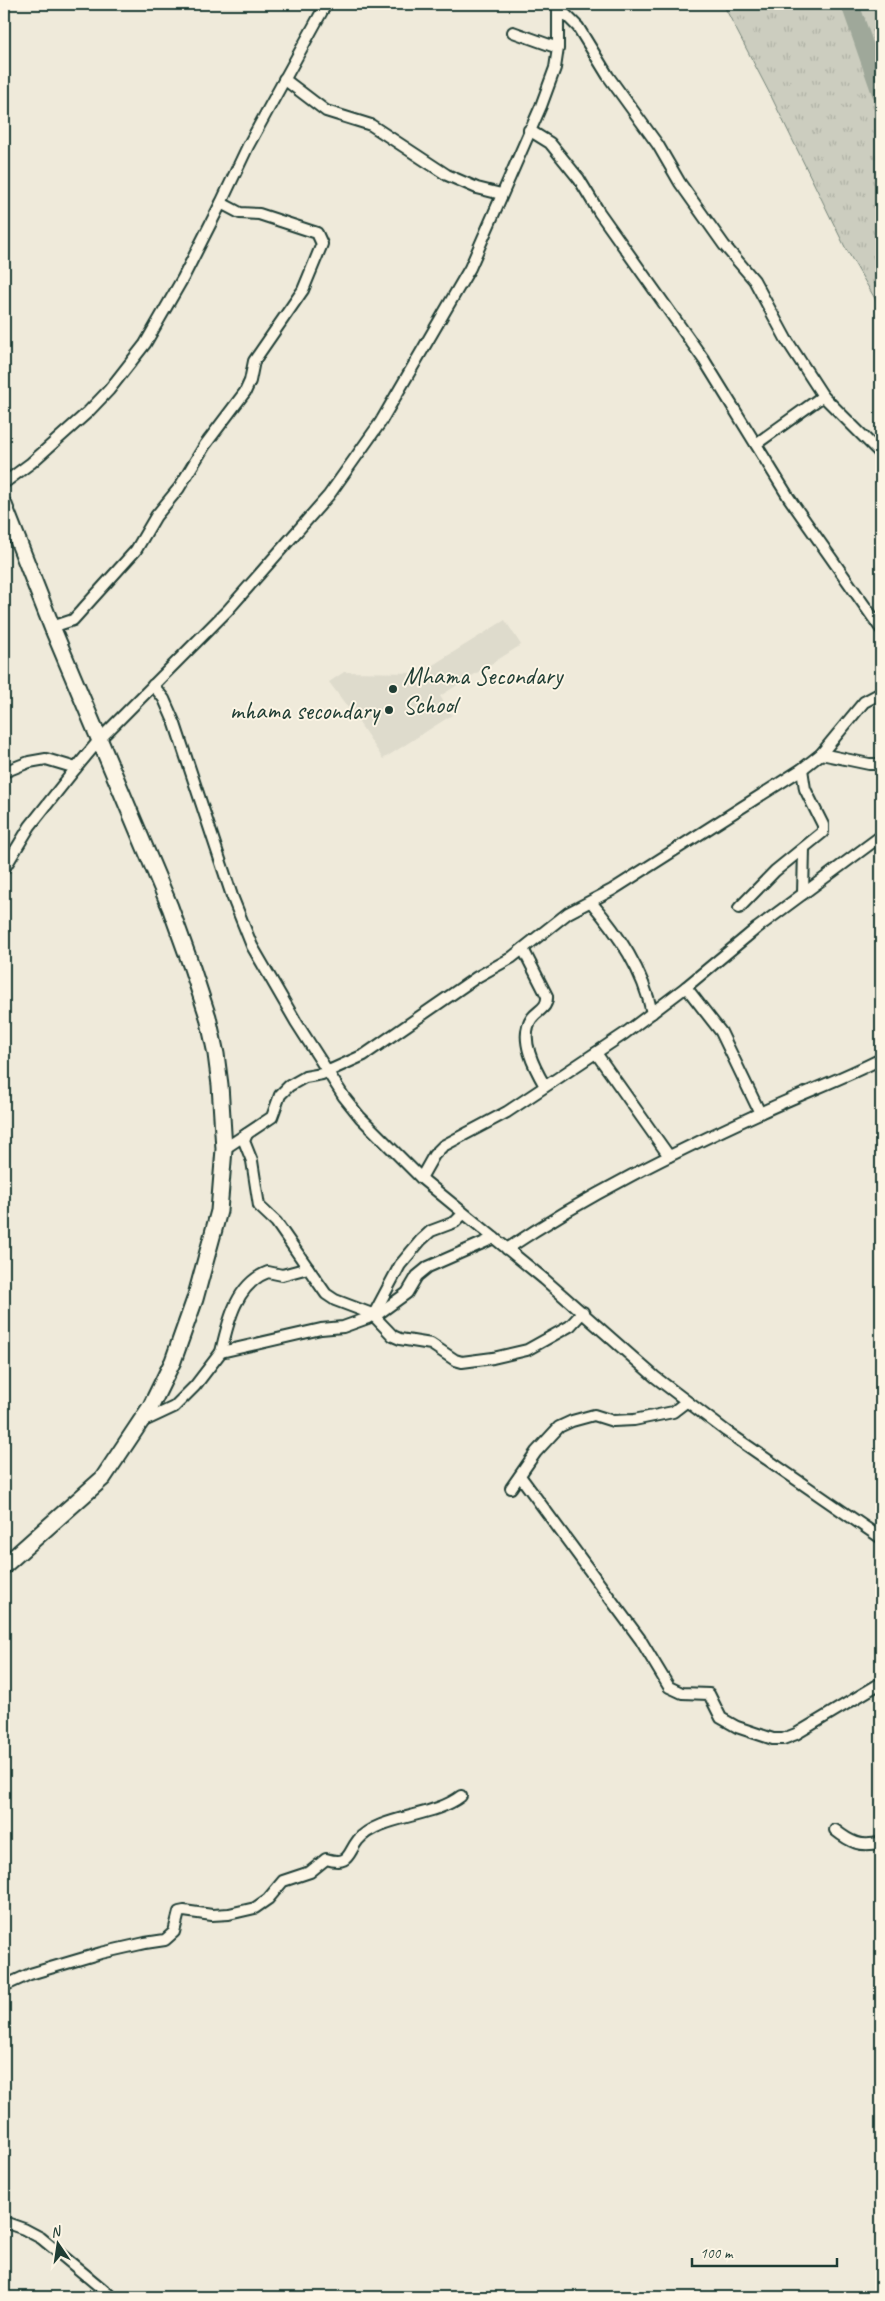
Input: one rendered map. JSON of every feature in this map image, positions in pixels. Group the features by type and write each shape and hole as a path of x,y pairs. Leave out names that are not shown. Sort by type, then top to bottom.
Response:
{"main road":[{"path":"4,506 52,627 170,907 208,1017 220,1085 224,1149 219,1211 196,1299 173,1361 141,1422 102,1478 4,1566"}],"street":[{"path":"4,484 31,463 88,412 133,362 183,278 222,203 248,146 326,4"},
{"path":"4,869 30,826 100,738 228,610 316,510 380,423 470,268 530,130 551,80 558,48 557,5"},
{"path":"557,5 578,27 608,76 658,145 680,183 724,246 754,280 786,339 823,396 881,454"},
{"path":"513,32 558,48"},
{"path":"284,79 326,111 371,126 447,175 477,188 501,194"},
{"path":"530,130 550,143 579,179 605,221 704,360 789,498 881,629"},
{"path":"52,627 73,620 132,556 156,516 179,488 205,445 245,392 250,382 254,361 309,280 322,244 317,233 259,214 240,213 222,203"},
{"path":"756,444 823,396"},
{"path":"152,685 164,699 175,724 232,896 252,946 328,1072 360,1117 421,1178 583,1312 630,1356 686,1402 879,1533"},
{"path":"224,1149 272,1117 280,1096 289,1086 305,1077 328,1072 364,1054 523,949 568,913 591,902 802,769 821,754 858,708 871,697 881,693"},
{"path":"821,754 870,764 881,764"},
{"path":"4,772 29,762 46,758 76,768"},
{"path":"739,908 775,871 819,836 824,829 805,789 802,769"},
{"path":"421,1178 434,1155 443,1146 508,1112 596,1054 686,987 757,928 881,836"},
{"path":"803,894 804,848"},
{"path":"591,902 634,962 648,997 652,1013"},
{"path":"523,949 547,996 546,1005 530,1022 528,1036 530,1054 545,1086"},
{"path":"686,987 721,1032 760,1113"},
{"path":"596,1054 669,1156"},
{"path":"507,1249 589,1197 669,1156 881,1059"},
{"path":"247,1134 244,1141 252,1161 259,1206 276,1222 330,1297 373,1316 393,1336 431,1344 455,1360 462,1362 493,1358 527,1350 570,1326 583,1312"},
{"path":"373,1316 400,1265 421,1240 432,1232 455,1222 463,1214"},
{"path":"221,1352 359,1322 373,1316 407,1293 417,1276 428,1267 494,1238"},
{"path":"141,1422 174,1407 195,1386 221,1352 232,1310 248,1284 268,1272 282,1275 308,1268"},
{"path":"511,1488 547,1438 559,1427 594,1415 613,1421 634,1420 673,1412 686,1402"},
{"path":"520,1476 640,1639 669,1687 682,1693 709,1694 721,1718 737,1727 773,1739 783,1739 796,1734 881,1683"},
{"path":"4,1986 30,1974 101,1953 136,1944 165,1940 174,1932 179,1912 212,1915 229,1914 255,1908 268,1899 278,1886 289,1878 310,1872 326,1859 338,1861 350,1856 359,1839 373,1830 399,1819 446,1807 462,1796"},
{"path":"835,1830 850,1842 856,1844 866,1845 881,1842"},
{"path":"4,2222 24,2229 41,2238 112,2297"}],"shaded area":[{"name":"Mhama Secondary School","path":"505,620 521,645 440,696 452,715 383,759 329,682 344,672 420,673"}],"green space":[{"path":"723,4 881,4 881,309 845,247 771,96"}],"waterway":[{"path":"850,4 881,93"}],"place":[{"name":"Mhama Secondary School","path":"393,689"},
{"name":"mhama secondary","path":"389,710"}]}
